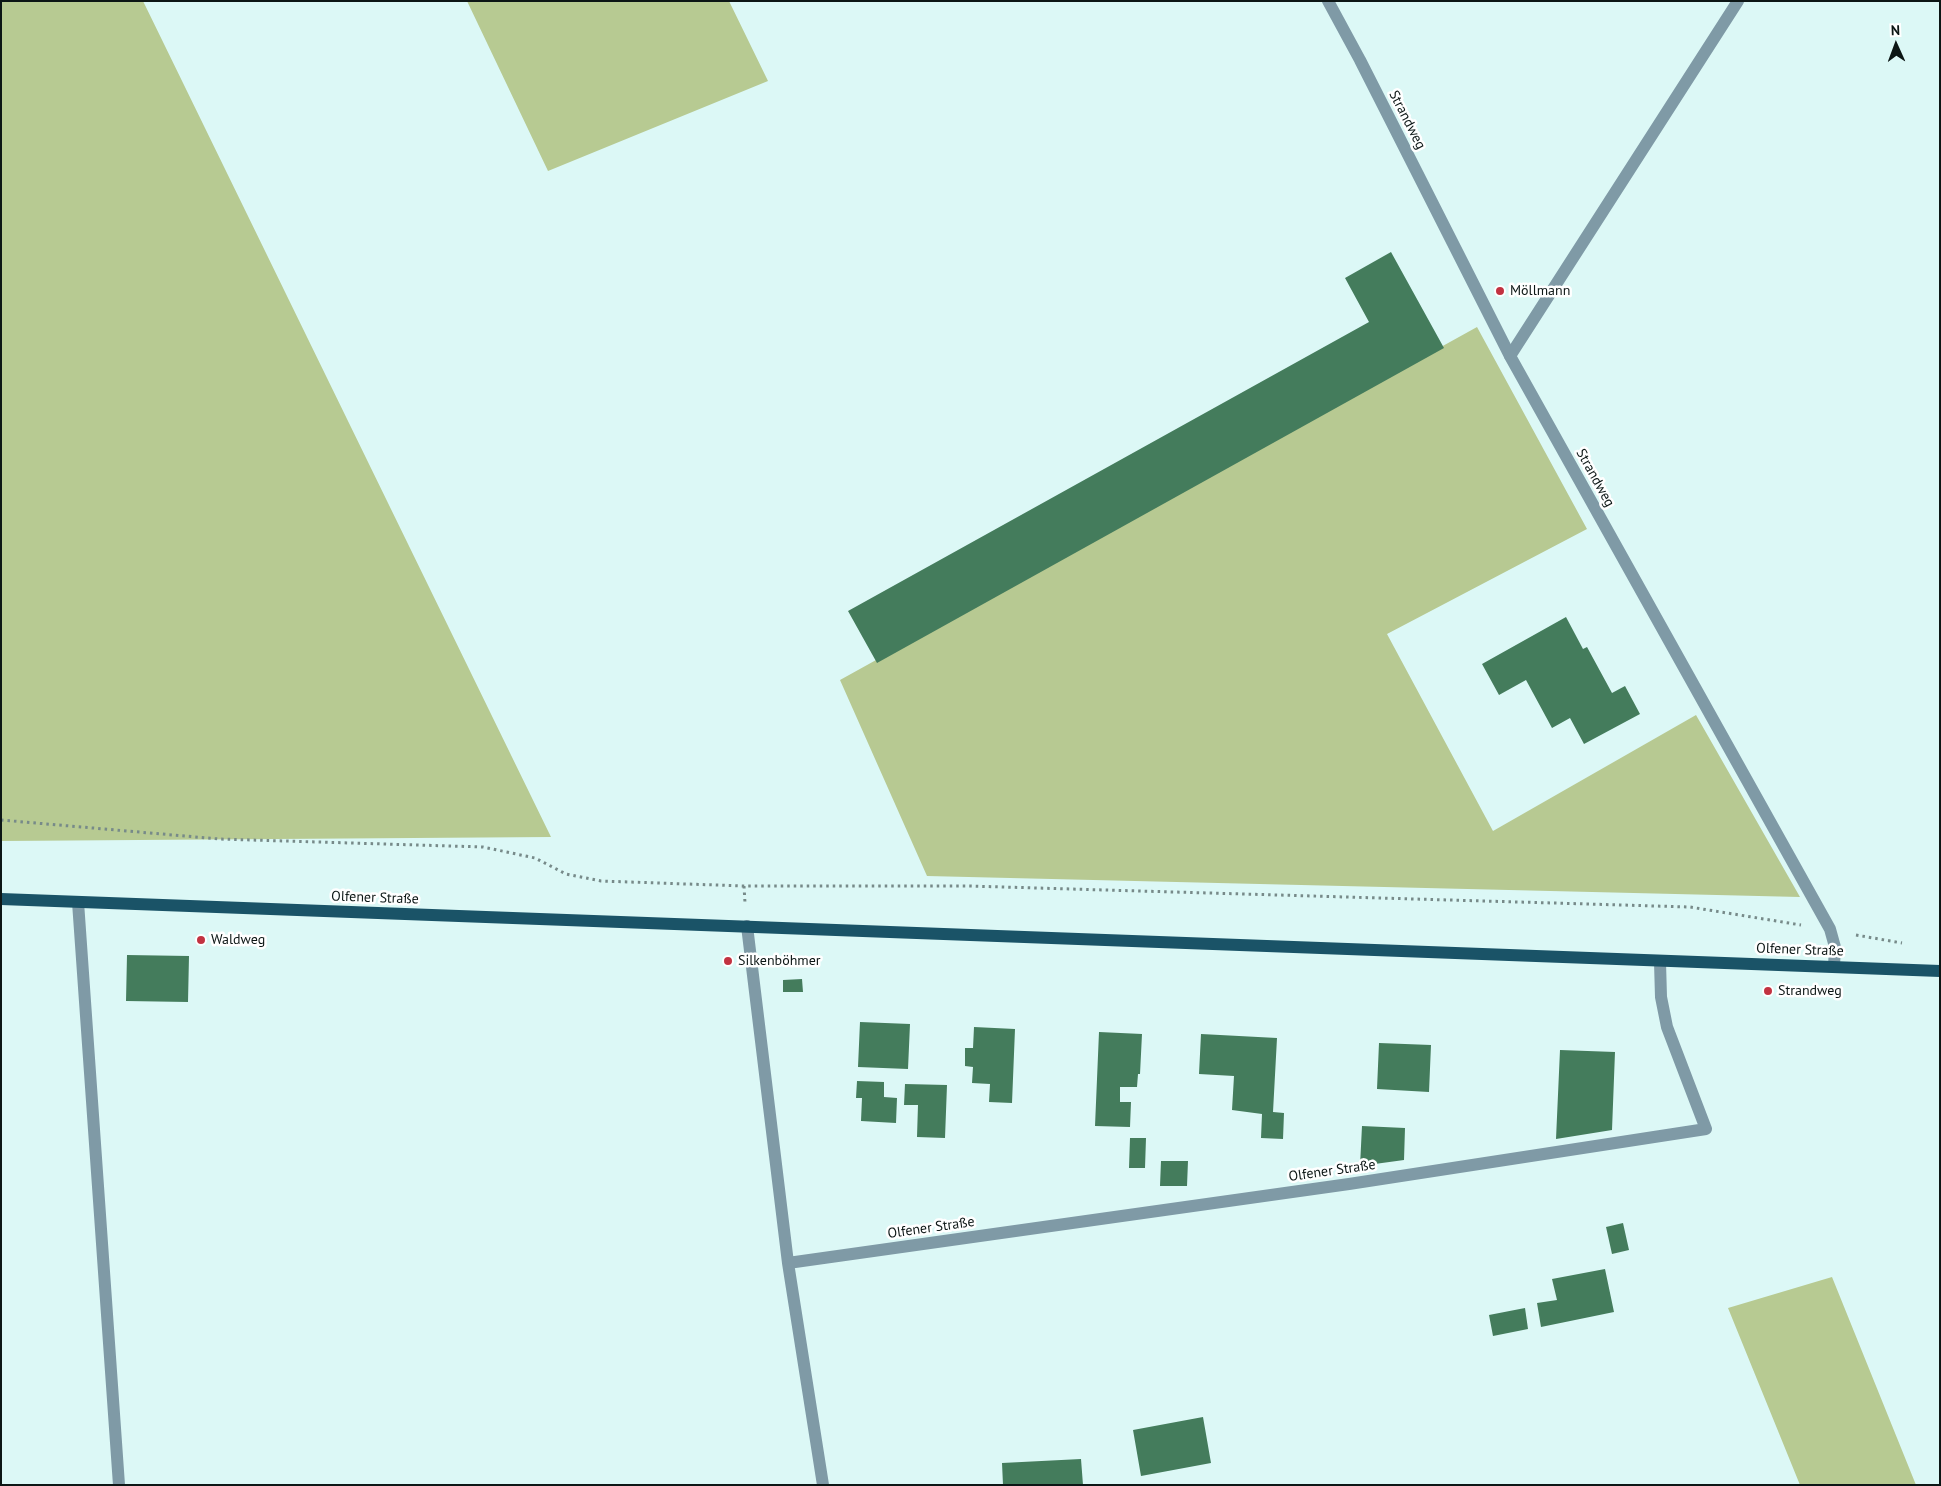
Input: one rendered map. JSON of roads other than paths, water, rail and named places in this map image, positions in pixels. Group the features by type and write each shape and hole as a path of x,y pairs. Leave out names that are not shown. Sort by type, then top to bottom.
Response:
{"main road":[{"name":"Olfener Straße","path":"1,899 1940,971"}],"street":[{"name":"Strandweg","path":"1328,1 1360,60 1510,356 1830,929 1835,947 1834,966"},
{"path":"1510,356 1738,1"},
{"path":"78,902 119,1485"},
{"path":"747,926 788,1263 823,1485"},
{"name":"Olfener Straße","path":"788,1263 1349,1184 1706,1130 1667,1028 1661,997 1660,962"}],"place":[{"name":"Möllmann","path":"1500,291"},
{"name":"Waldweg","path":"201,940"},
{"name":"Silkenböhmer","path":"728,961"},
{"name":"Strandweg","path":"1768,991"}]}
